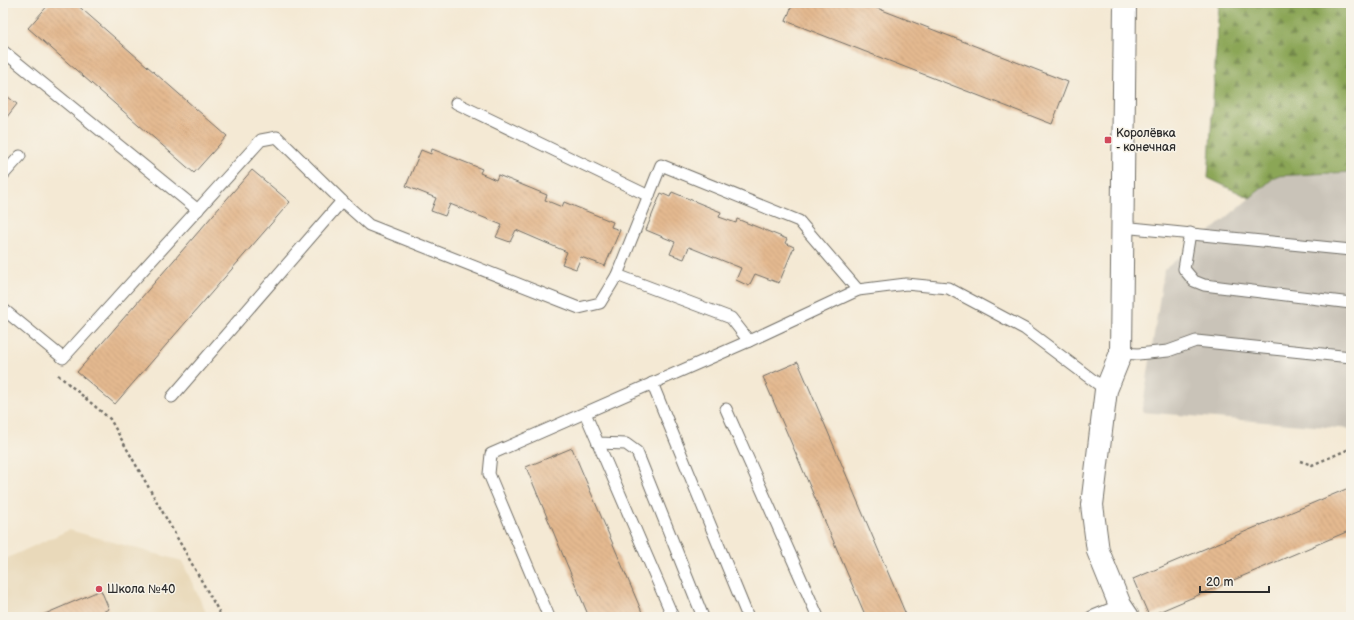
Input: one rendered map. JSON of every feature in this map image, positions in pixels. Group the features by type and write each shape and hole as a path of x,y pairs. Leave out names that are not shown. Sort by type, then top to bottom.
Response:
{"street":[{"path":"1124,3 1121,352 1106,390 1092,505 1098,551 1124,611"}],"lane":[{"path":"3,51 198,210"},
{"path":"456,104 649,196"},
{"path":"3,310 63,358 262,140 277,137 342,201 369,225 579,308 600,303 617,275 661,165 799,221 858,290"},
{"path":"3,175 20,156"},
{"path":"172,397 342,201"},
{"path":"1122,227 1351,250"},
{"path":"1190,233 1184,269 1194,282 1204,285 1351,303"},
{"path":"617,275 731,318 749,341"},
{"path":"549,617 489,474 491,454 749,341 858,290 906,284 948,288 1025,329 1106,390"},
{"path":"1121,352 1138,354 1168,351 1196,341 1351,357"},
{"path":"652,384 748,617"},
{"path":"726,409 818,617"},
{"path":"585,413 673,617"},
{"path":"598,443 626,444 637,452 703,617"},
{"path":"1091,617 1124,611"}],"path":[{"path":"57,374 110,419 222,617"},
{"path":"1300,461 1312,465 1347,450 1351,450"}],"shaded area":[{"path":"1351,172 1351,429 1142,412 1164,270 1276,176"},
{"name":"Школа №40","path":"69,530 182,561 208,617 3,617 3,560"}],"green space":[{"path":"1219,3 1351,3 1351,172 1276,176 1250,198 1208,178"}],"building":[{"path":"50,3 75,3 227,136 194,173 28,28"},
{"path":"793,3 864,3 1068,82 1052,124 786,21"},
{"path":"3,93 17,104 3,122"},
{"path":"432,149 482,169 480,173 496,180 498,175 547,195 545,200 562,207 564,202 613,222 611,227 620,230 605,266 581,257 576,269 562,264 567,252 516,230 510,242 496,237 502,225 450,204 445,216 431,211 436,198 406,186 421,150 431,154"},
{"path":"252,170 290,202 115,404 77,372"},
{"path":"672,192 721,212 719,217 736,223 737,219 787,239 785,243 794,247 779,283 755,274 749,286 736,280 741,268 689,247 684,259 670,254 675,242 646,230 661,193 670,197"},
{"path":"798,362 907,617 866,617 763,377"},
{"path":"572,448 644,617 589,617 526,467"},
{"path":"1351,487 1351,530 1149,616 1133,579"},
{"path":"101,590 109,609 98,614 99,617 38,617"}],"place":[{"name":"Королёвка - конечная","path":"1108,140"},
{"name":"Школа №40","path":"99,589"}]}
